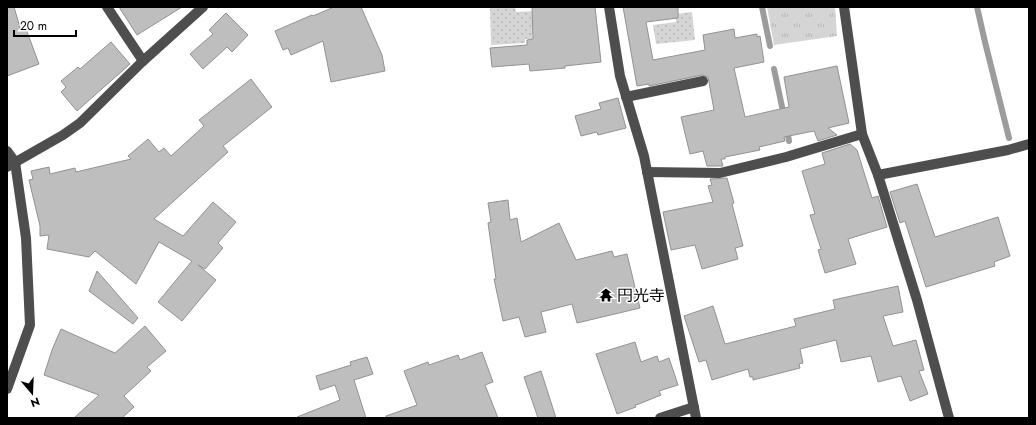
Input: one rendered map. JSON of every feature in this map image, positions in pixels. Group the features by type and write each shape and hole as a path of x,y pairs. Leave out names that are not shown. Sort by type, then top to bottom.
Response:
{"street":[{"path":"107,7 143,61"},
{"path":"11,165 63,135 80,123 143,61 203,7"},
{"path":"610,7 620,76 644,156 696,418"},
{"path":"844,7 862,134 878,175 917,300 950,418"},
{"path":"626,97 703,81"},
{"path":"647,172 720,173 786,157 862,134"},
{"path":"878,175 1008,150 1029,144"},
{"path":"7,151 26,238 30,325 7,389"},
{"path":"660,418 694,407"}],"green space":[{"path":"490,7 515,7 516,12 534,11 546,33 532,34 532,39 525,39 525,43 491,45"},
{"path":"767,7 835,7 837,36 774,45"},
{"path":"692,12 695,40 656,44 653,25 676,22 676,14"}],"building":[{"path":"7,7 14,7 21,31 26,29 39,64 7,76"},
{"path":"119,7 182,7 137,35"},
{"path":"334,7 361,7 382,55 385,71 331,82 323,41 291,55 288,48 283,50 275,31"},
{"path":"532,7 595,7 601,62 565,66 565,68 530,71 529,64 492,67 490,48 527,45 527,40 533,39"},
{"path":"623,7 678,7 678,18 646,22 653,60 705,50 703,35 734,29 735,38 757,34 757,37 760,36 764,62 734,68 745,117 789,107 784,77 837,66 849,123 828,128 837,135 818,141 814,131 784,137 785,141 759,147 760,150 725,157 725,159 721,159 723,166 707,166 703,151 690,154 681,117 714,110 708,77 702,75 649,86 649,84 637,86"},
{"path":"226,13 248,35 232,52 227,47 203,69 190,54 213,34 209,30"},
{"path":"111,42 130,64 77,111 61,92 66,87 61,81 78,67 80,69"},
{"path":"251,79 272,107 223,146 228,152 154,219 183,236 213,202 236,222 218,243 223,248 205,269 198,265 216,280 182,321 158,302 192,261 159,242 136,284 95,251 89,257 47,249 49,235 40,236 40,226 29,180 33,179 31,171 49,167 50,174 75,168 76,172 131,159 128,156 148,139 159,152 164,148 171,156 204,126 199,120"},
{"path":"618,98 626,128 598,135 597,132 581,136 575,116 601,109 599,103"},
{"path":"850,144 857,150 872,198 878,196 887,227 848,239 856,264 825,273 818,250 821,249 810,215 815,214 802,171 825,164 822,153"},
{"path":"727,178 743,246 735,248 738,259 702,269 695,245 671,250 663,212 713,202 708,186 712,185 710,179"},
{"path":"917,184 935,237 998,217 1010,256 994,262 995,266 926,287 905,221 900,223 890,192"},
{"path":"508,200 510,220 517,218 521,242 559,223 576,260 612,251 614,257 627,254 640,308 577,323 572,304 541,312 546,332 525,337 519,317 503,321 494,279 496,279 488,223 491,222 488,203"},
{"path":"97,271 138,318 133,324 89,291"},
{"path":"898,286 903,312 883,316 893,346 916,340 924,370 919,371 928,394 910,401 901,376 878,382 871,356 841,362 836,340 800,349 803,363 799,364 800,368 753,380 753,377 750,377 748,369 712,380 706,360 699,362 684,316 713,306 725,344 796,326 794,319 835,309 833,300"},
{"path":"145,326 166,351 147,367 151,371 124,396 134,407 122,418 74,418 99,395 44,375 61,329 115,353"},
{"path":"635,342 641,362 657,356 659,362 669,358 678,385 659,391 661,395 617,414 596,354"},
{"path":"482,352 493,382 485,385 498,418 386,418 386,416 417,405 404,371 428,362 429,365 458,355 460,360"},
{"path":"367,357 373,374 354,380 366,418 297,418 340,400 335,385 320,390 316,376 351,365 350,362"},
{"path":"541,371 556,418 538,418 524,377"}],"waterway":[{"path":"762,7 770,46"},
{"path":"977,7 1009,138"},
{"path":"774,69 784,116"},
{"path":"787,129 789,141"}],"place":[{"name":"円光寺","path":"606,295"}]}
